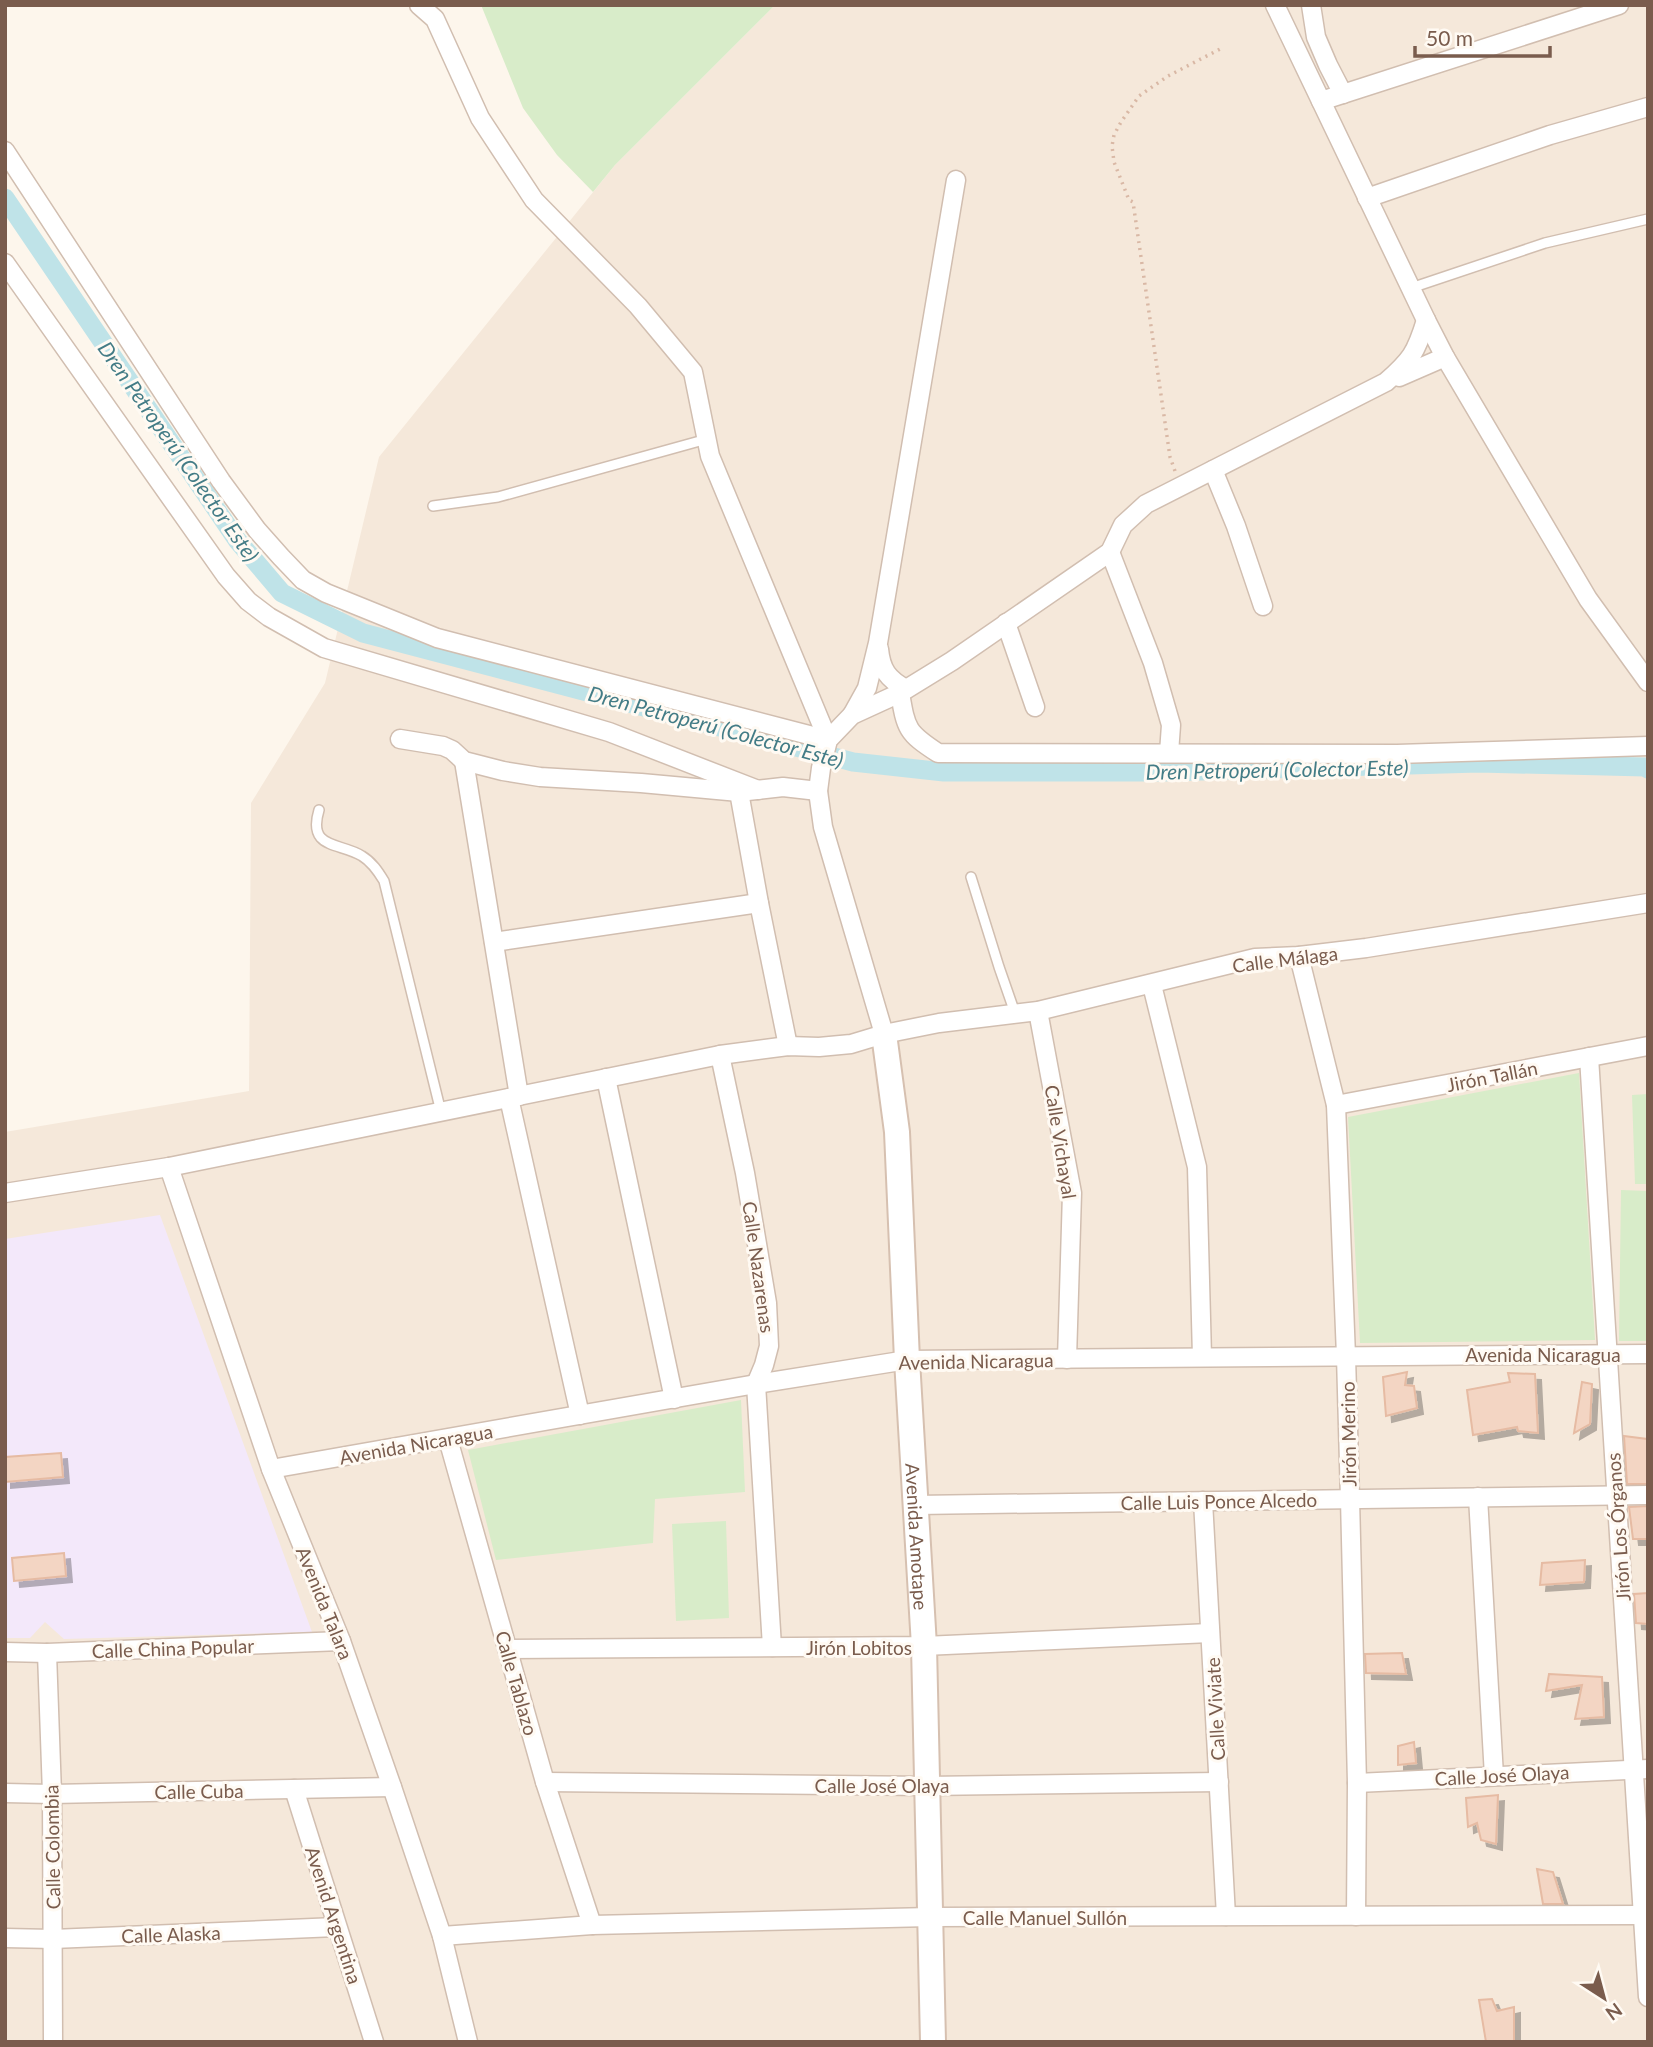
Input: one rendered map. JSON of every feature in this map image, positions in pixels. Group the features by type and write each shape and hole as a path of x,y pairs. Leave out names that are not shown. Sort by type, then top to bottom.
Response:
{"street":[{"path":"419,5 435,19 480,118 534,200 638,306 693,372 710,456 828,740"},
{"path":"1275,5 1445,357 1588,599 1647,680"},
{"path":"1311,5 1316,37 1343,94"},
{"path":"1321,101 1619,5"},
{"path":"1367,198 1550,135 1648,107"},
{"path":"5,151 221,481 257,530 303,580 326,593 437,638 828,740"},
{"path":"884,1034 823,827 818,791 828,740 852,715 867,688 878,643 956,180"},
{"path":"5,263 226,576 248,601 269,617 324,648 609,732 758,790"},
{"path":"1386,382 1410,361 1426,320"},
{"path":"852,715 903,691 952,661 1110,552 1123,525 1146,504 1386,382 1445,357"},
{"path":"1213,470 1236,526 1263,606"},
{"path":"1110,552 1153,663 1168,713 1171,725 1169,753"},
{"path":"1006,623 1035,707"},
{"path":"878,643 881,665 903,691 904,719 915,738 938,753 1396,754 1648,747"},
{"path":"400,739 452,750 464,761 540,777 739,792 783,787 818,791"},
{"path":"464,761 494,942 514,1097 580,1415"},
{"path":"739,792 788,1046"},
{"path":"494,942 759,903"},
{"name":"Calle Málaga","path":"5,1194 169,1167 720,1055 788,1046 851,1044 939,1023 1038,1011 1255,958 1366,948 1648,903"},
{"name":"Jirón Merino","path":"1299,956 1336,1105 1350,1499 1357,1783 1356,1916"},
{"path":"1152,985 1197,1167 1202,1357"},
{"name":"Calle Vichayal","path":"1038,1011 1072,1193 1067,1359"},
{"name":"Avenida Amotape","path":"884,1034 898,1132 907,1360 924,1646 933,2042"},
{"name":"Jirón Tallán","path":"1336,1105 1648,1046"},
{"name":"Calle Nazarenas","path":"720,1055 746,1173 767,1303 769,1346 756,1384 772,1647"},
{"name":"Jirón Los Órganos","path":"1589,1057 1616,1495 1641,1769 1648,1997"},
{"path":"606,1078 674,1399"},
{"name":"Avenida Talara","path":"169,1167 271,1469 341,1641 392,1787 442,1936 468,2042"},
{"name":"Avenida Nicaragua","path":"271,1469 907,1360 1648,1354"},
{"name":"Calle Tablazo","path":"448,1438 545,1782 592,1925"},
{"name":"Calle Luis Ponce Alcedo","path":"916,1505 1648,1495"},
{"path":"1478,1497 1494,1776"},
{"name":"Calle Viviate","path":"1203,1501 1226,1916"},
{"name":"Jirón Lobitos","path":"507,1649 924,1646 1210,1633"},
{"name":"Calle China Popular","path":"5,1652 47,1653 341,1641"},
{"name":"Calle Colombia","path":"47,1653 52,1794 53,2042"},
{"name":"Calle José Olaya","path":"1357,1783 1641,1769"},
{"name":"Calle José Olaya","path":"545,1782 927,1786 1219,1782"},
{"name":"Calle Cuba","path":"5,1793 392,1787"},
{"name":"Avenid Argentina","path":"294,1789 374,2042"},
{"name":"Calle Manuel Sullón","path":"442,1936 592,1925 930,1917 1645,1915"},
{"name":"Calle Alaska","path":"5,1938 53,1939 337,1927"}],"lane":[{"path":"1410,288 1545,243 1648,219"},
{"path":"433,506 498,497 707,439"},
{"path":"319,810 315,822 325,842 360,854 375,867 384,881 441,1112"},
{"path":"971,877 1015,1013"}],"path":[{"path":"1180,487 1170,457 1133,202 1129,200 1114,162 1112,146 1121,122 1139,96 1168,76 1224,47"}],"shaded area":[{"path":"775,5 1648,5 1648,2042 5,2042 5,1132 249,1091 251,803 325,683 379,457 615,165"},
{"path":"160,1215 312,1632 64,1639 45,1622 30,1638 5,1638 5,1239"}],"green space":[{"path":"481,5 775,5 615,165 593,192 557,155 523,108"},
{"path":"1579,1073 1595,1340 1360,1343 1348,1117"},
{"path":"1648,1094 1648,1184 1635,1184 1632,1095"},
{"path":"1621,1190 1648,1191 1648,1341 1619,1341"},
{"path":"741,1400 745,1492 655,1499 653,1543 496,1560 468,1450"},
{"path":"726,1521 729,1618 676,1621 672,1524"}],"building":[{"path":"1407,1372 1405,1385 1414,1386 1417,1408 1386,1416 1383,1377"},
{"path":"1508,1373 1535,1374 1538,1433 1518,1431 1517,1427 1473,1435 1467,1390 1510,1382"},
{"path":"1582,1382 1592,1384 1590,1424 1574,1433"},
{"path":"1624,1436 1647,1439 1648,1484 1627,1484"},
{"path":"61,1453 63,1477 5,1482 5,1457"},
{"path":"1648,1506 1648,1539 1633,1539 1629,1507"},
{"path":"64,1553 66,1576 14,1581 12,1558"},
{"path":"1585,1560 1584,1582 1540,1585 1542,1563"},
{"path":"1648,1593 1648,1624 1636,1623 1634,1594"},
{"path":"1402,1653 1406,1674 1366,1673 1365,1654"},
{"path":"1549,1674 1602,1677 1604,1717 1575,1719 1582,1685 1546,1691"},
{"path":"1414,1742 1416,1763 1398,1765 1398,1746"},
{"path":"1498,1795 1496,1844 1481,1840 1477,1823 1468,1827 1466,1798"},
{"path":"1537,1869 1553,1872 1563,1904 1543,1904"},
{"path":"1492,1999 1497,2011 1514,2007 1514,2042 1486,2042 1479,2000"}],"waterway":[{"name":"Dren Petroperú (Colector Este)","path":"5,198 237,540 282,593 363,633 853,762 944,772 1164,772 1479,763 1648,769"}]}
